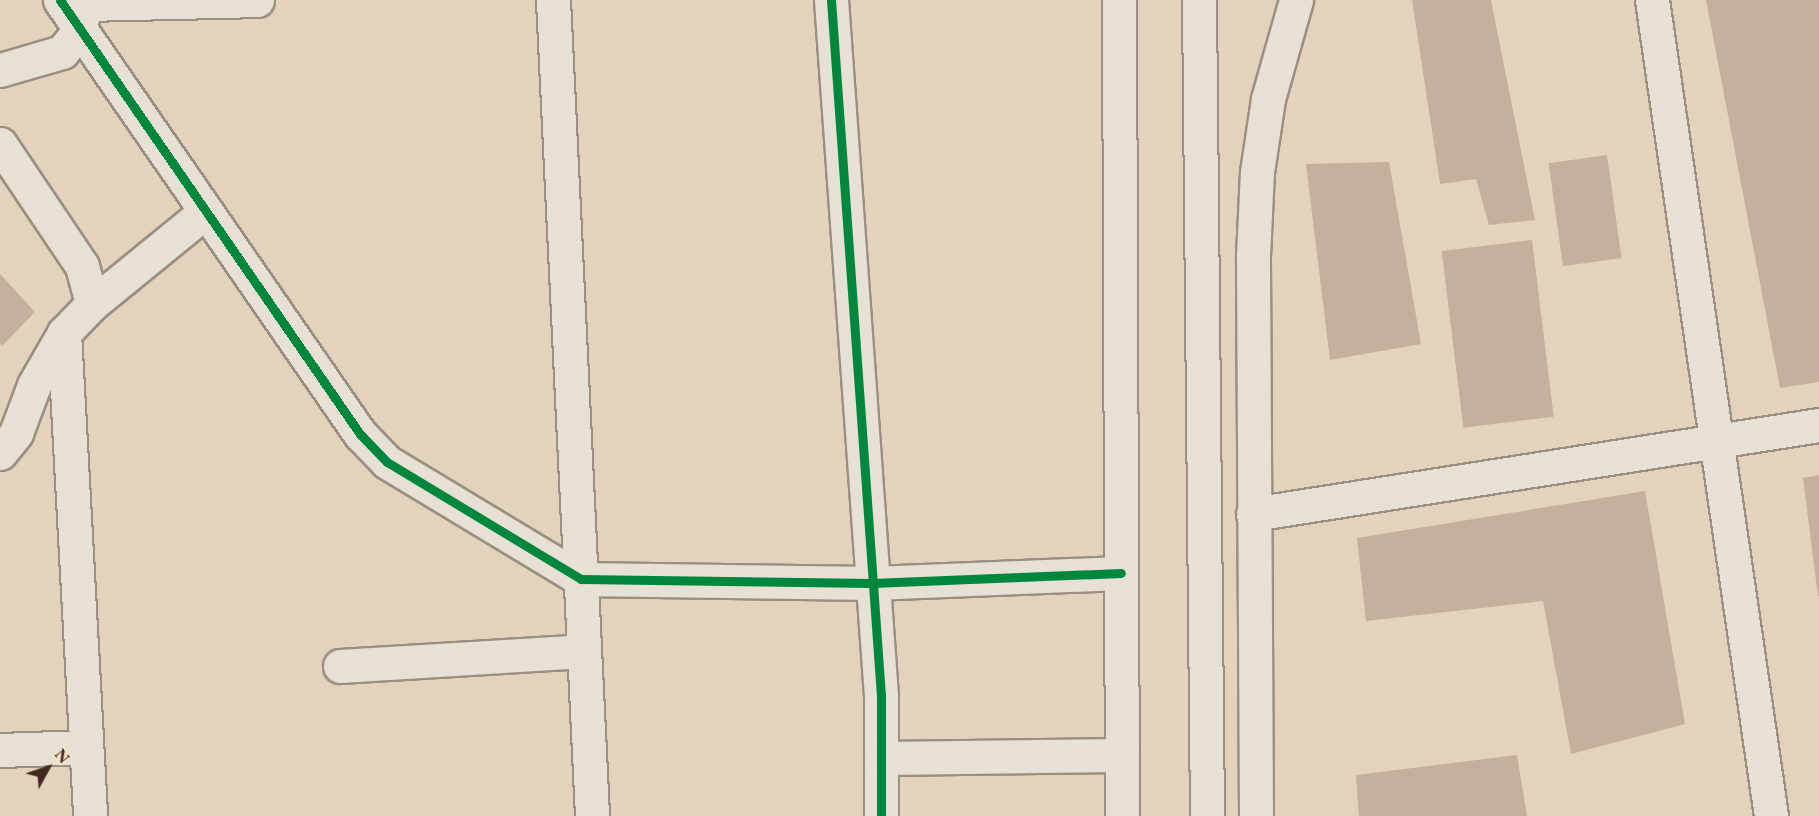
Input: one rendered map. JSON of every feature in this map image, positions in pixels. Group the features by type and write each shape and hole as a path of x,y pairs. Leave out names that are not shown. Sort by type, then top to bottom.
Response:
{"street":[{"path":"60,0 79,31 360,434 387,462 581,579 872,583 1121,573"},
{"path":"0,70 62,52 79,31 85,4 257,0"},
{"path":"554,0 592,816"},
{"path":"831,0 872,583 881,758 881,816"},
{"path":"1119,0 1122,816"},
{"path":"1199,0 1207,816"},
{"path":"1256,816 1253,514 1257,172 1268,99 1296,0"},
{"path":"1652,0 1718,440 1770,816"},
{"path":"0,144 82,266 92,304"},
{"path":"0,453 16,433 34,385 64,333 92,304 206,211"},
{"path":"0,418 82,266"},
{"path":"64,333 90,816"},
{"path":"1253,514 1819,425"},
{"path":"340,666 584,651"},
{"path":"0,750 85,747"},
{"path":"881,758 1122,755"}],"building":[{"path":"1412,0 1491,0 1535,220 1489,225 1476,179 1440,184"},
{"path":"1706,0 1819,0 1819,382 1780,388"},
{"path":"1607,155 1621,258 1563,266 1549,163"},
{"path":"1389,162 1421,344 1330,360 1306,164"},
{"path":"1532,240 1554,417 1463,428 1442,251"},
{"path":"0,274 35,312 2,346 0,343"},
{"path":"1819,475 1819,596 1818,596 1803,478"},
{"path":"1645,491 1685,724 1571,754 1543,601 1366,621 1357,538"},
{"path":"1517,755 1527,816 1359,816 1356,775"}],"cycle path":[{"path":"60,0 360,434 387,462 581,579 872,583 1121,573"},
{"path":"831,0 881,695 881,816"}]}
